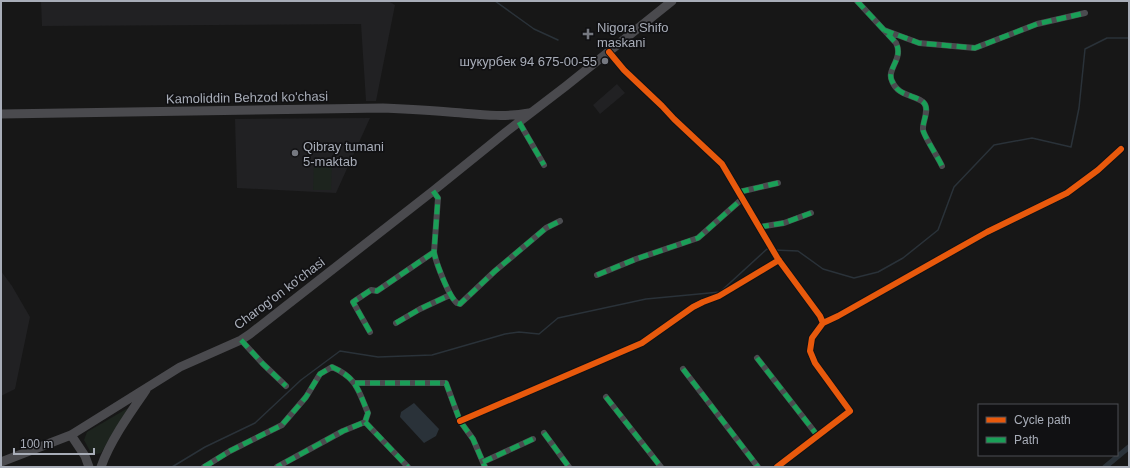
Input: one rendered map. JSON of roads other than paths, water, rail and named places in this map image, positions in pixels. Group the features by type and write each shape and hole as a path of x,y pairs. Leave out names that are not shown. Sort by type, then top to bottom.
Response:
{"main road":[{"name":"Charog'on ko'chasi","path":"1,462 71,435 180,367 241,340 433,191 529,113 566,86 672,1"},
{"name":"Kamoliddin Behzod ko'chasi","path":"1,114 384,108 494,116 515,116 529,113"},
{"path":"494,116 506,132"},
{"path":"100,467 106,453 148,388"},
{"path":"71,435 85,456 90,467"}],"street":[{"path":"857,1 896,43 899,49 899,56 891,76 891,80 899,91 924,102 926,107 923,131 942,166"},
{"path":"884,30 919,42 975,48 1037,24 1085,13"},
{"path":"609,52 624,70 662,106 674,120 722,164 778,259 820,316 823,323"},
{"path":"519,122 544,165"},
{"path":"777,467 850,411 815,363 810,352 812,338 823,323 987,232 1067,193 1098,170 1121,149"},
{"path":"597,275 636,259 698,238 740,195 778,184"},
{"path":"433,191 438,198 434,252 435,259 450,295 455,302 460,304 495,271 546,228 560,221"},
{"path":"759,227 784,223 811,213"},
{"path":"370,332 352,302 371,290 377,291 434,252"},
{"path":"460,421 642,343 693,307 719,296 778,259"},
{"path":"396,323 420,309 450,295"},
{"path":"241,340 286,386"},
{"path":"757,358 817,435"},
{"path":"204,467 230,451 282,425 306,397 320,374 332,367 344,372 355,383 368,414 364,422 343,431 277,467"},
{"path":"683,369 758,467"},
{"path":"355,383 446,382 460,421 472,439 484,465 533,439"},
{"path":"606,398 661,467"},
{"path":"364,422 408,467"},
{"path":"544,433 569,467"}],"waterway":[{"path":"495,1 534,29 558,40"},
{"path":"774,250 798,251 823,269 854,278 878,272 903,258 938,230 954,187 994,145 1032,138 1071,147 1079,108 1085,49 1107,38 1129,38"},
{"path":"172,467 205,447 255,423 301,380 340,351 378,357 432,355 505,334 519,332 539,334 558,318 646,299 720,292 767,249 771,249"},
{"path":"1105,467 1129,447"}],"place":[{"name":"Nigora Shifo maskani","path":"588,34"},
{"name":"шукурбек 94 675-00-55","path":"605,61"},
{"name":"Qibray tumani 5-maktab","path":"295,153"}]}
